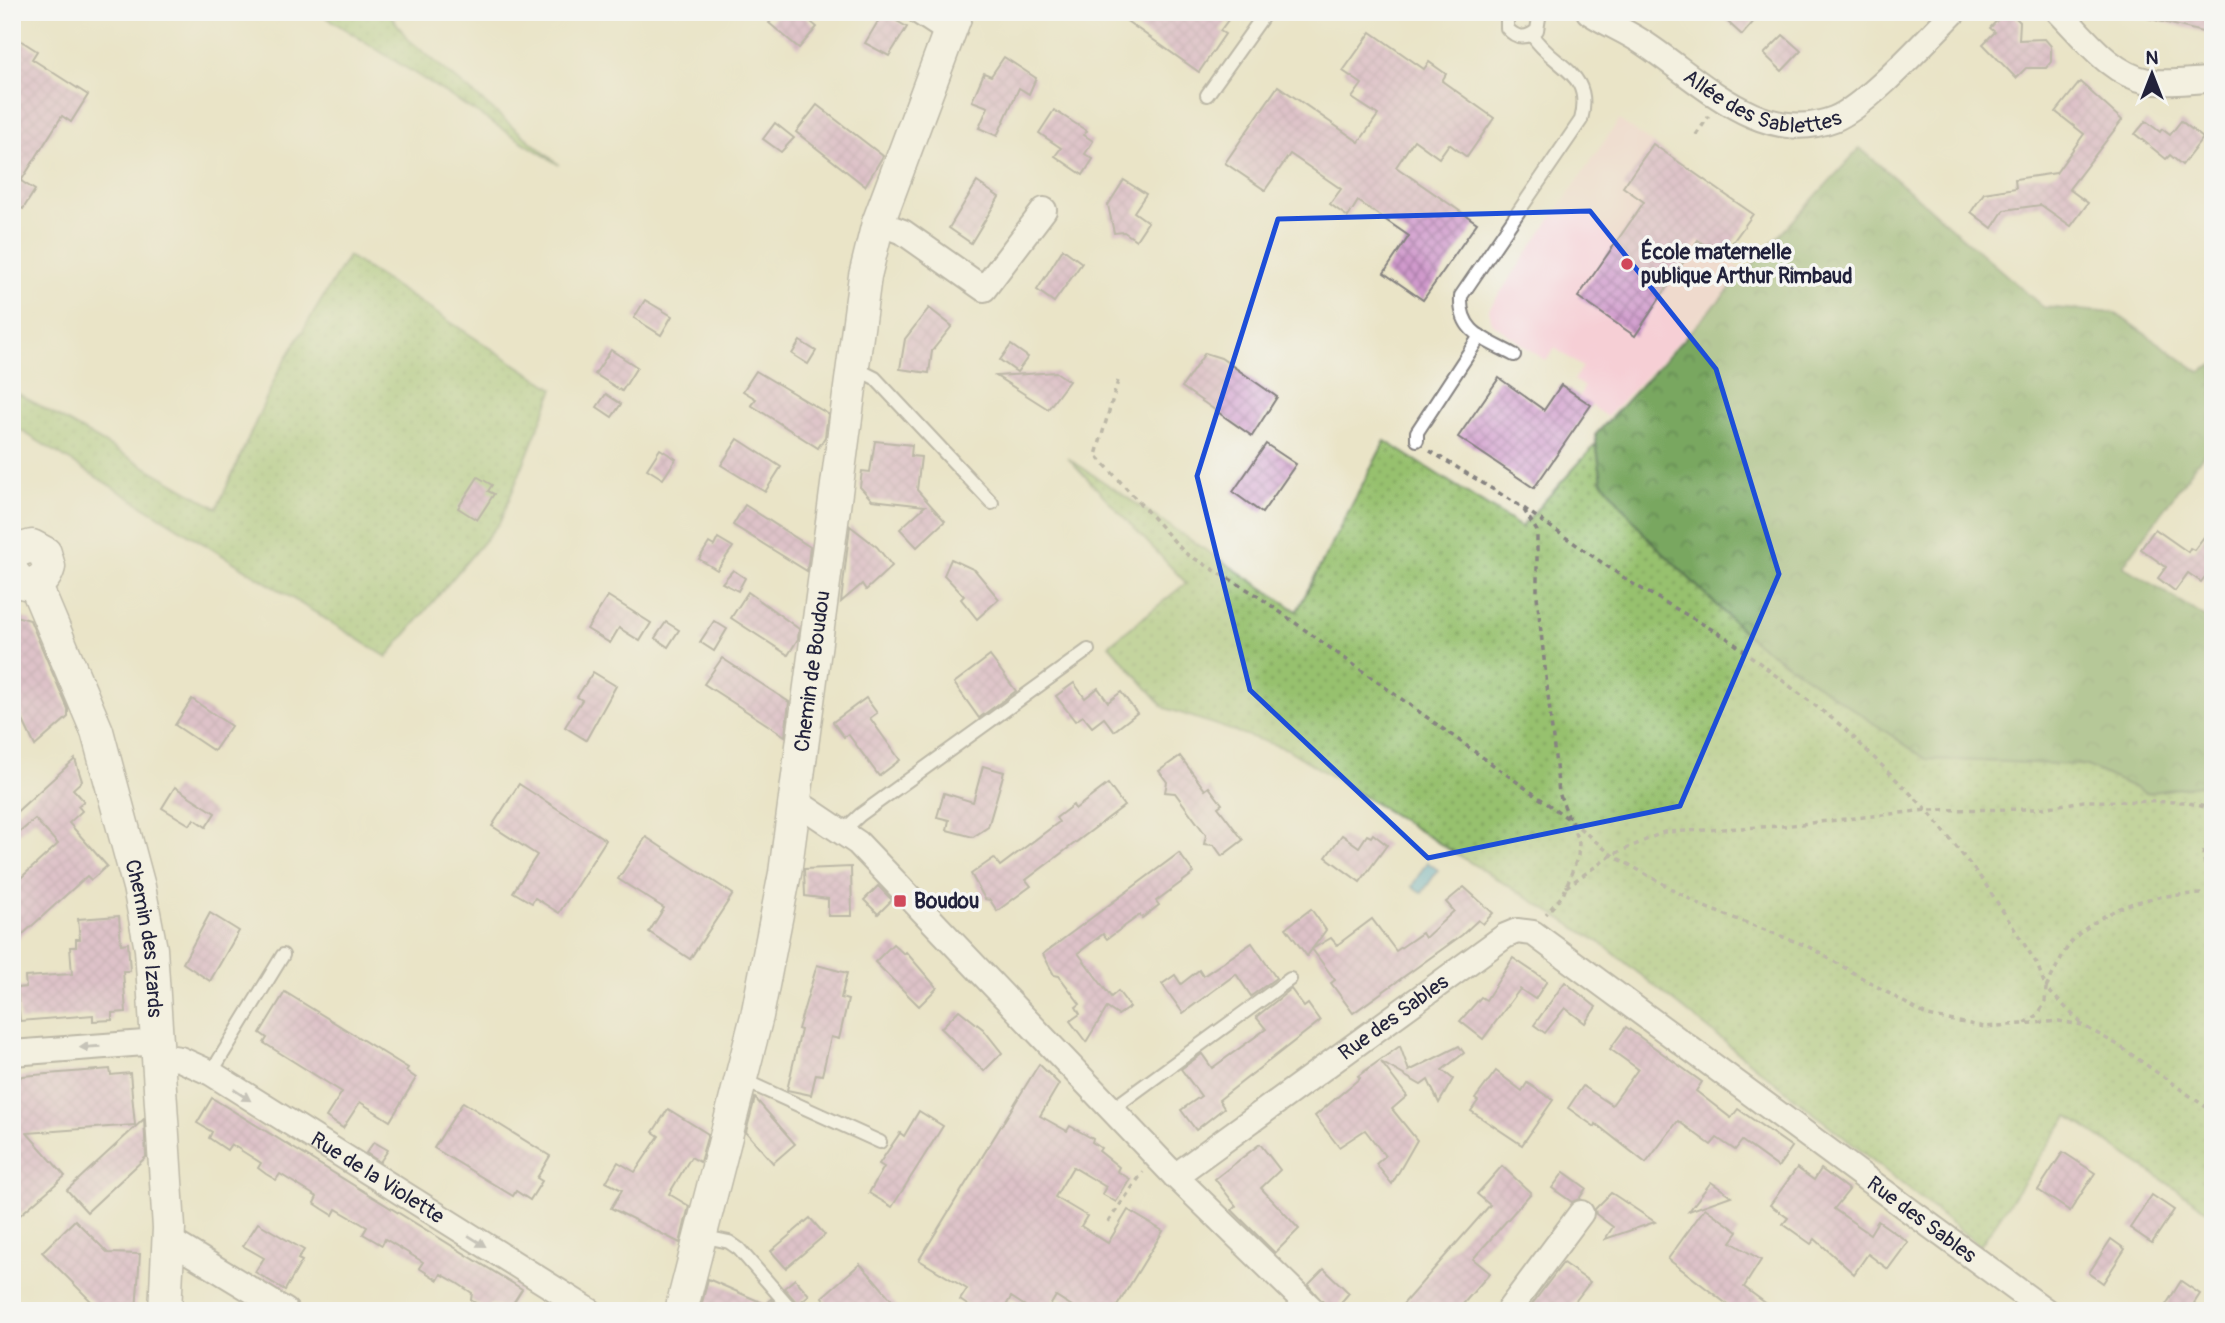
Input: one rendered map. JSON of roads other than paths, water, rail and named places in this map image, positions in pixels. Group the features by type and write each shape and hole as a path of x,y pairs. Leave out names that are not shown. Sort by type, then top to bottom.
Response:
{"street":[{"path":"919,12 957,19"},
{"name":"Allée des Sablettes","path":"1589,12 1643,42 1743,111 1787,126 1803,128 1836,118 1867,95 1954,12"},
{"path":"2059,12 2115,68 2134,78 2150,82 2213,80"},
{"name":"Chemin de Boudou","path":"681,1311 768,969 865,276 878,223 957,19"},
{"path":"878,223 903,232 984,289 1044,210"},
{"name":"Chemin des Izards","path":"17,565 101,744 139,887 151,949 159,1049 169,1240 165,1311"},
{"path":"793,805 803,806 843,831 940,926 1175,1176 1314,1311"},
{"name":"Rue des Sables","path":"1175,1176 1505,936 1517,931 1533,933 2046,1311"},
{"name":"Rue de la Violette","path":"12,1053 159,1049 211,1073 590,1311"},
{"path":"1508,1311 1581,1213"},
{"path":"169,1240 286,1311"}],"lane":[{"path":"1207,95 1266,12"},
{"path":"1507,12 1505,21 1512,33 1525,37 1532,35 1541,24 1544,14"},
{"path":"1514,355 1473,332 1460,315 1461,296 1581,120 1585,106 1583,90 1575,75 1543,52 1532,35"},
{"path":"1417,440 1417,432 1480,336"},
{"path":"852,367 861,368 875,378 992,503"},
{"path":"843,831 860,815 1088,650"},
{"path":"211,1073 283,955"},
{"path":"1112,1109 1290,979"},
{"path":"741,1082 754,1085 880,1142"},
{"path":"701,1236 729,1242 739,1249 793,1311"}],"water":[{"path":"1427,862 1438,870 1422,893 1412,886"}],"place":[{"name":"École maternelle publique Arthur Rimbaud","path":"1627,264"},
{"name":"Boudou","path":"900,901"}]}
